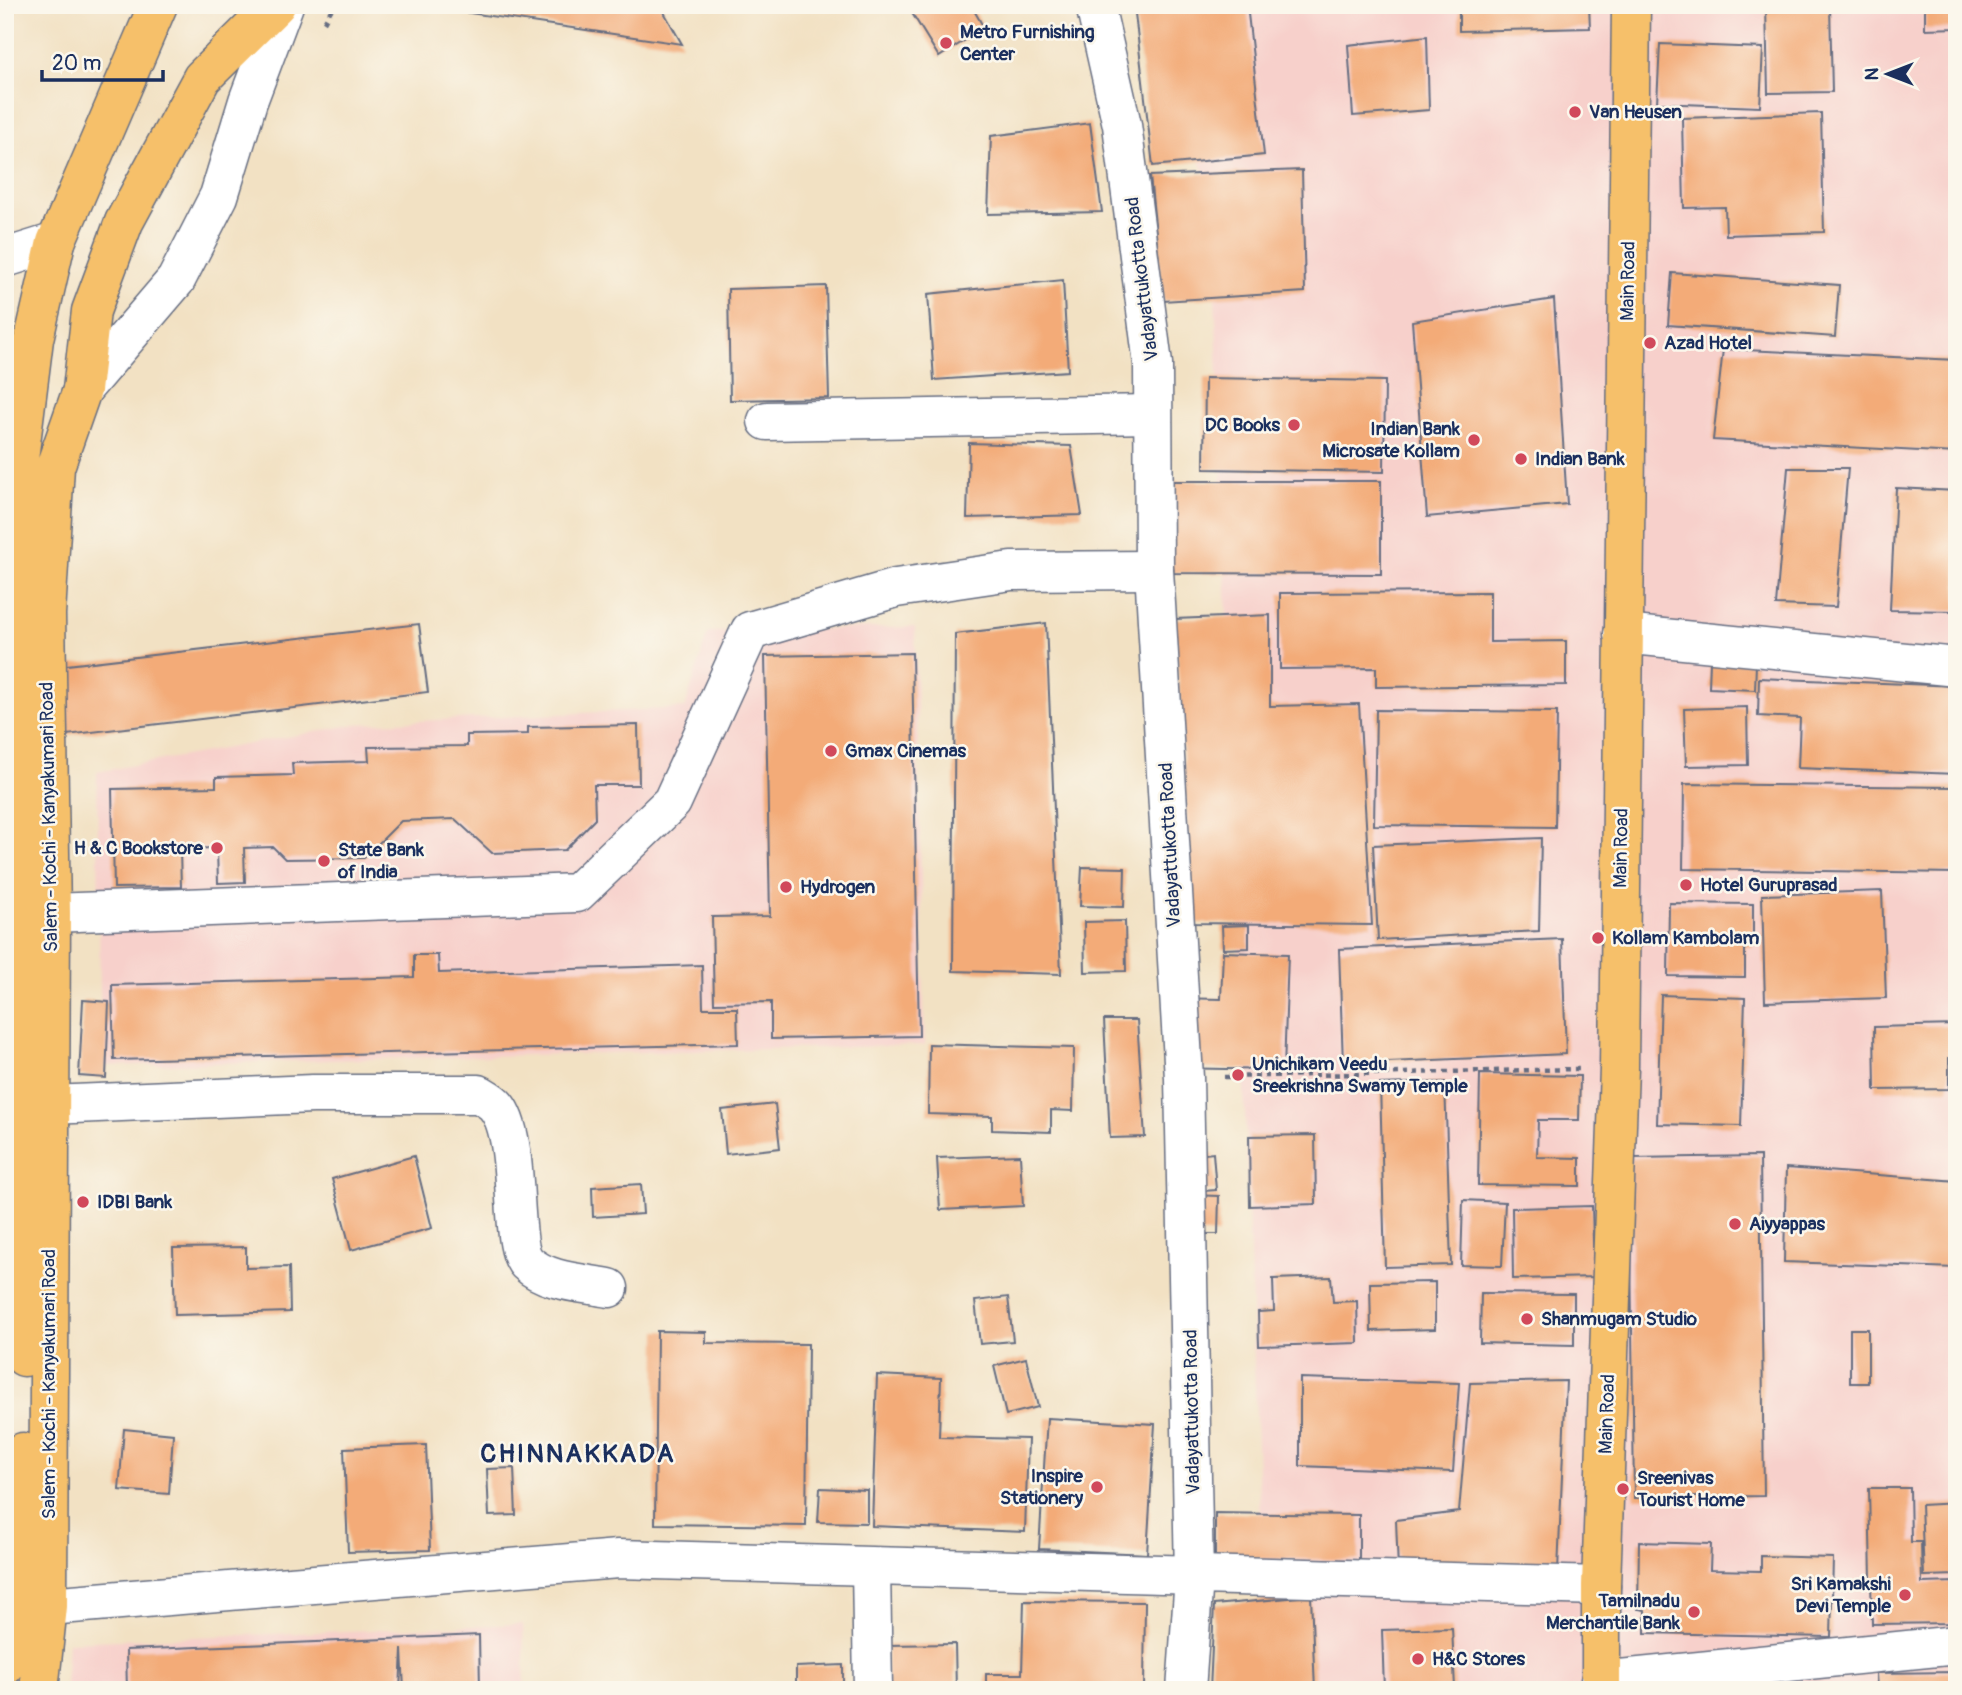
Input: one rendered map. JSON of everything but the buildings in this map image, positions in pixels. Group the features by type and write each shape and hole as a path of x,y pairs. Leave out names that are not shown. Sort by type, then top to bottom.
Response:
{"main road":[{"name":"Salem - Kochi - Kanyakumari Road","path":"5,1666 22,1501 25,1388 16,999 18,467 34,339 56,243 158,5"},
{"name":"Salem - Kochi - Kanyakumari Road","path":"38,1690 48,1606 51,913 46,614 54,467 82,390 91,311 124,222 202,78 276,5"},
{"name":"Main Road","path":"1601,1685 1601,1586 1619,1068 1631,5"}],"street":[{"path":"82,390 176,280 219,196 248,101 284,5"},
{"name":"Vadayattukotta Road","path":"1095,5 1122,125 1153,364 1154,570 1184,1078 1194,1577 1186,1690"},
{"path":"5,258 56,243"},
{"path":"767,421 1152,414"},
{"path":"51,913 577,893 672,802 750,631 896,588 1011,571 1154,570"},
{"path":"1623,634 1957,667"},
{"path":"50,1105 313,1094 479,1094 497,1106 506,1130 516,1192 518,1241 526,1262 551,1276 609,1288"},
{"path":"48,1606 618,1559 1194,1577 1601,1586"},
{"path":"872,1567 873,1690"},
{"path":"1601,1685 1957,1645"}],"path":[{"path":"1184,1078 1619,1068"}],"shaded area":[{"name":"Kollam Kambolam","path":"1130,5 1957,5 1957,1690 1266,1690 1211,186"},
{"path":"915,627 925,1045 101,1066 97,772 357,724 685,708 708,632"},
{"path":"523,1624 525,1690 65,1690 68,1642"}],"place":[{"name":"Metro Furnishing Center","path":"946,43"},
{"name":"Van Heusen","path":"1575,112"},
{"name":"Azad Hotel","path":"1650,343"},
{"name":"DC Books","path":"1294,425"},
{"name":"Indian Bank Microsate Kollam","path":"1474,440"},
{"name":"Indian Bank","path":"1521,459"},
{"name":"Gmax Cinemas","path":"831,751"},
{"name":"H & C Bookstore","path":"217,848"},
{"name":"State Bank of India","path":"324,861"},
{"name":"Hotel Guruprasad","path":"1686,885"},
{"name":"Hydrogen","path":"786,887"},
{"name":"Kollam Kambolam","path":"1598,938"},
{"name":"Unichikam Veedu Sreekrishna Swamy Temple","path":"1238,1075"},
{"name":"IDBI Bank","path":"83,1202"},
{"name":"Aiyyappas","path":"1735,1224"},
{"name":"Shanmugam Studio","path":"1527,1319"},
{"name":"Inspire Stationery","path":"1097,1487"},
{"name":"Sreenivas Tourist Home","path":"1623,1489"},
{"name":"Sri Kamakshi Devi Temple","path":"1905,1595"},
{"name":"Tamilnadu Merchantile Bank","path":"1694,1612"},
{"name":"H&C Stores","path":"1418,1659"}],"district":[{"name":"CHINNAKKADA","path":"578,1454"}]}
